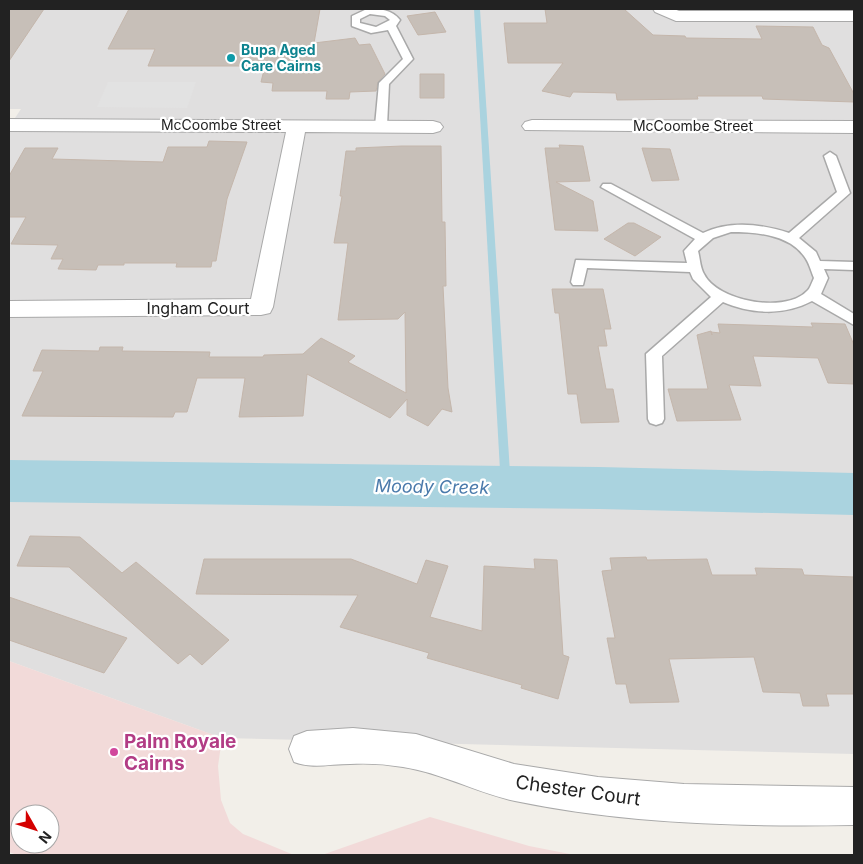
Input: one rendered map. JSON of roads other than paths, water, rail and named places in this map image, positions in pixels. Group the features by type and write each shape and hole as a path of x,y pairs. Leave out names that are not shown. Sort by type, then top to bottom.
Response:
{"street":[{"path":"661,9 676,16 854,16"},
{"name":"McCoombe Street","path":"9,125 433,127"},
{"name":"Ingham Court","path":"9,309 261,308 297,126"},
{"name":"McCoombe Street","path":"532,126 854,126"},
{"name":"Chester Court","path":"307,749 337,745 371,746 420,753 514,782 678,804 854,806"}],"lane":[{"path":"380,126 384,83 408,59 390,26"},
{"path":"790,239 844,193 830,156"},
{"path":"607,187 703,238"},
{"path":"731,228 752,228 773,232 790,239 808,251 818,265 822,278 818,290 791,306 771,308 749,306 721,296 710,290 697,278 692,268 691,251 703,238 713,232 731,228"},
{"path":"578,282 581,263 692,268"},
{"path":"818,265 854,266"},
{"path":"812,295 854,320"},
{"path":"656,419 654,354 721,296"}],"waterway":[{"path":"477,9 506,488"},
{"name":"Moody Creek","path":"9,481 599,488 854,494"}],"place":[{"name":"Bupa Aged Care Cairns","path":"231,58"},
{"name":"Palm Royale Cairns","path":"114,752"}]}
